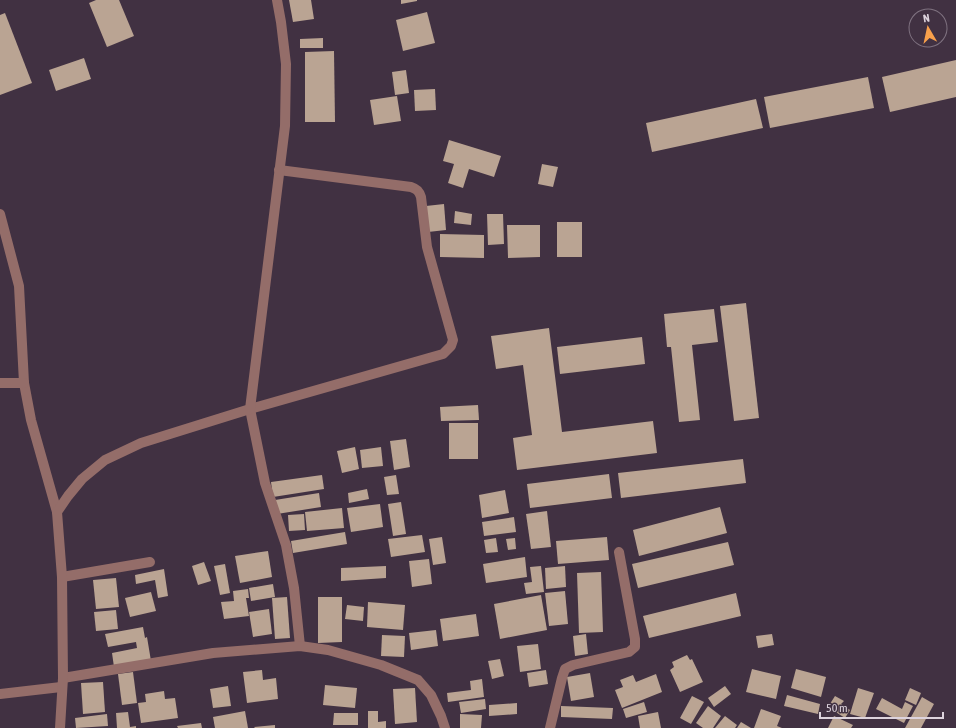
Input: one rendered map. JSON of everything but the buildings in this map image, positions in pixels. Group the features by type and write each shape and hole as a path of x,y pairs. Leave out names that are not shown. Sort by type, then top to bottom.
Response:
{"street":[{"path":"277,0 286,64 285,126 250,409 265,483 286,545 294,588 300,646"},
{"path":"57,512 82,479 105,460 141,443 250,409 443,354 451,346 453,340 427,247 419,191 416,188 411,187 280,170"},
{"path":"0,214 19,286 24,383 31,420 57,512 62,577 62,682 60,728"},
{"path":"0,383 24,383"},
{"path":"550,728 565,669 629,652 634,647 635,640 619,552"},
{"path":"62,577 150,562"},
{"path":"0,694 213,653 300,646 328,650 381,665 418,680 431,695 445,728"}]}
